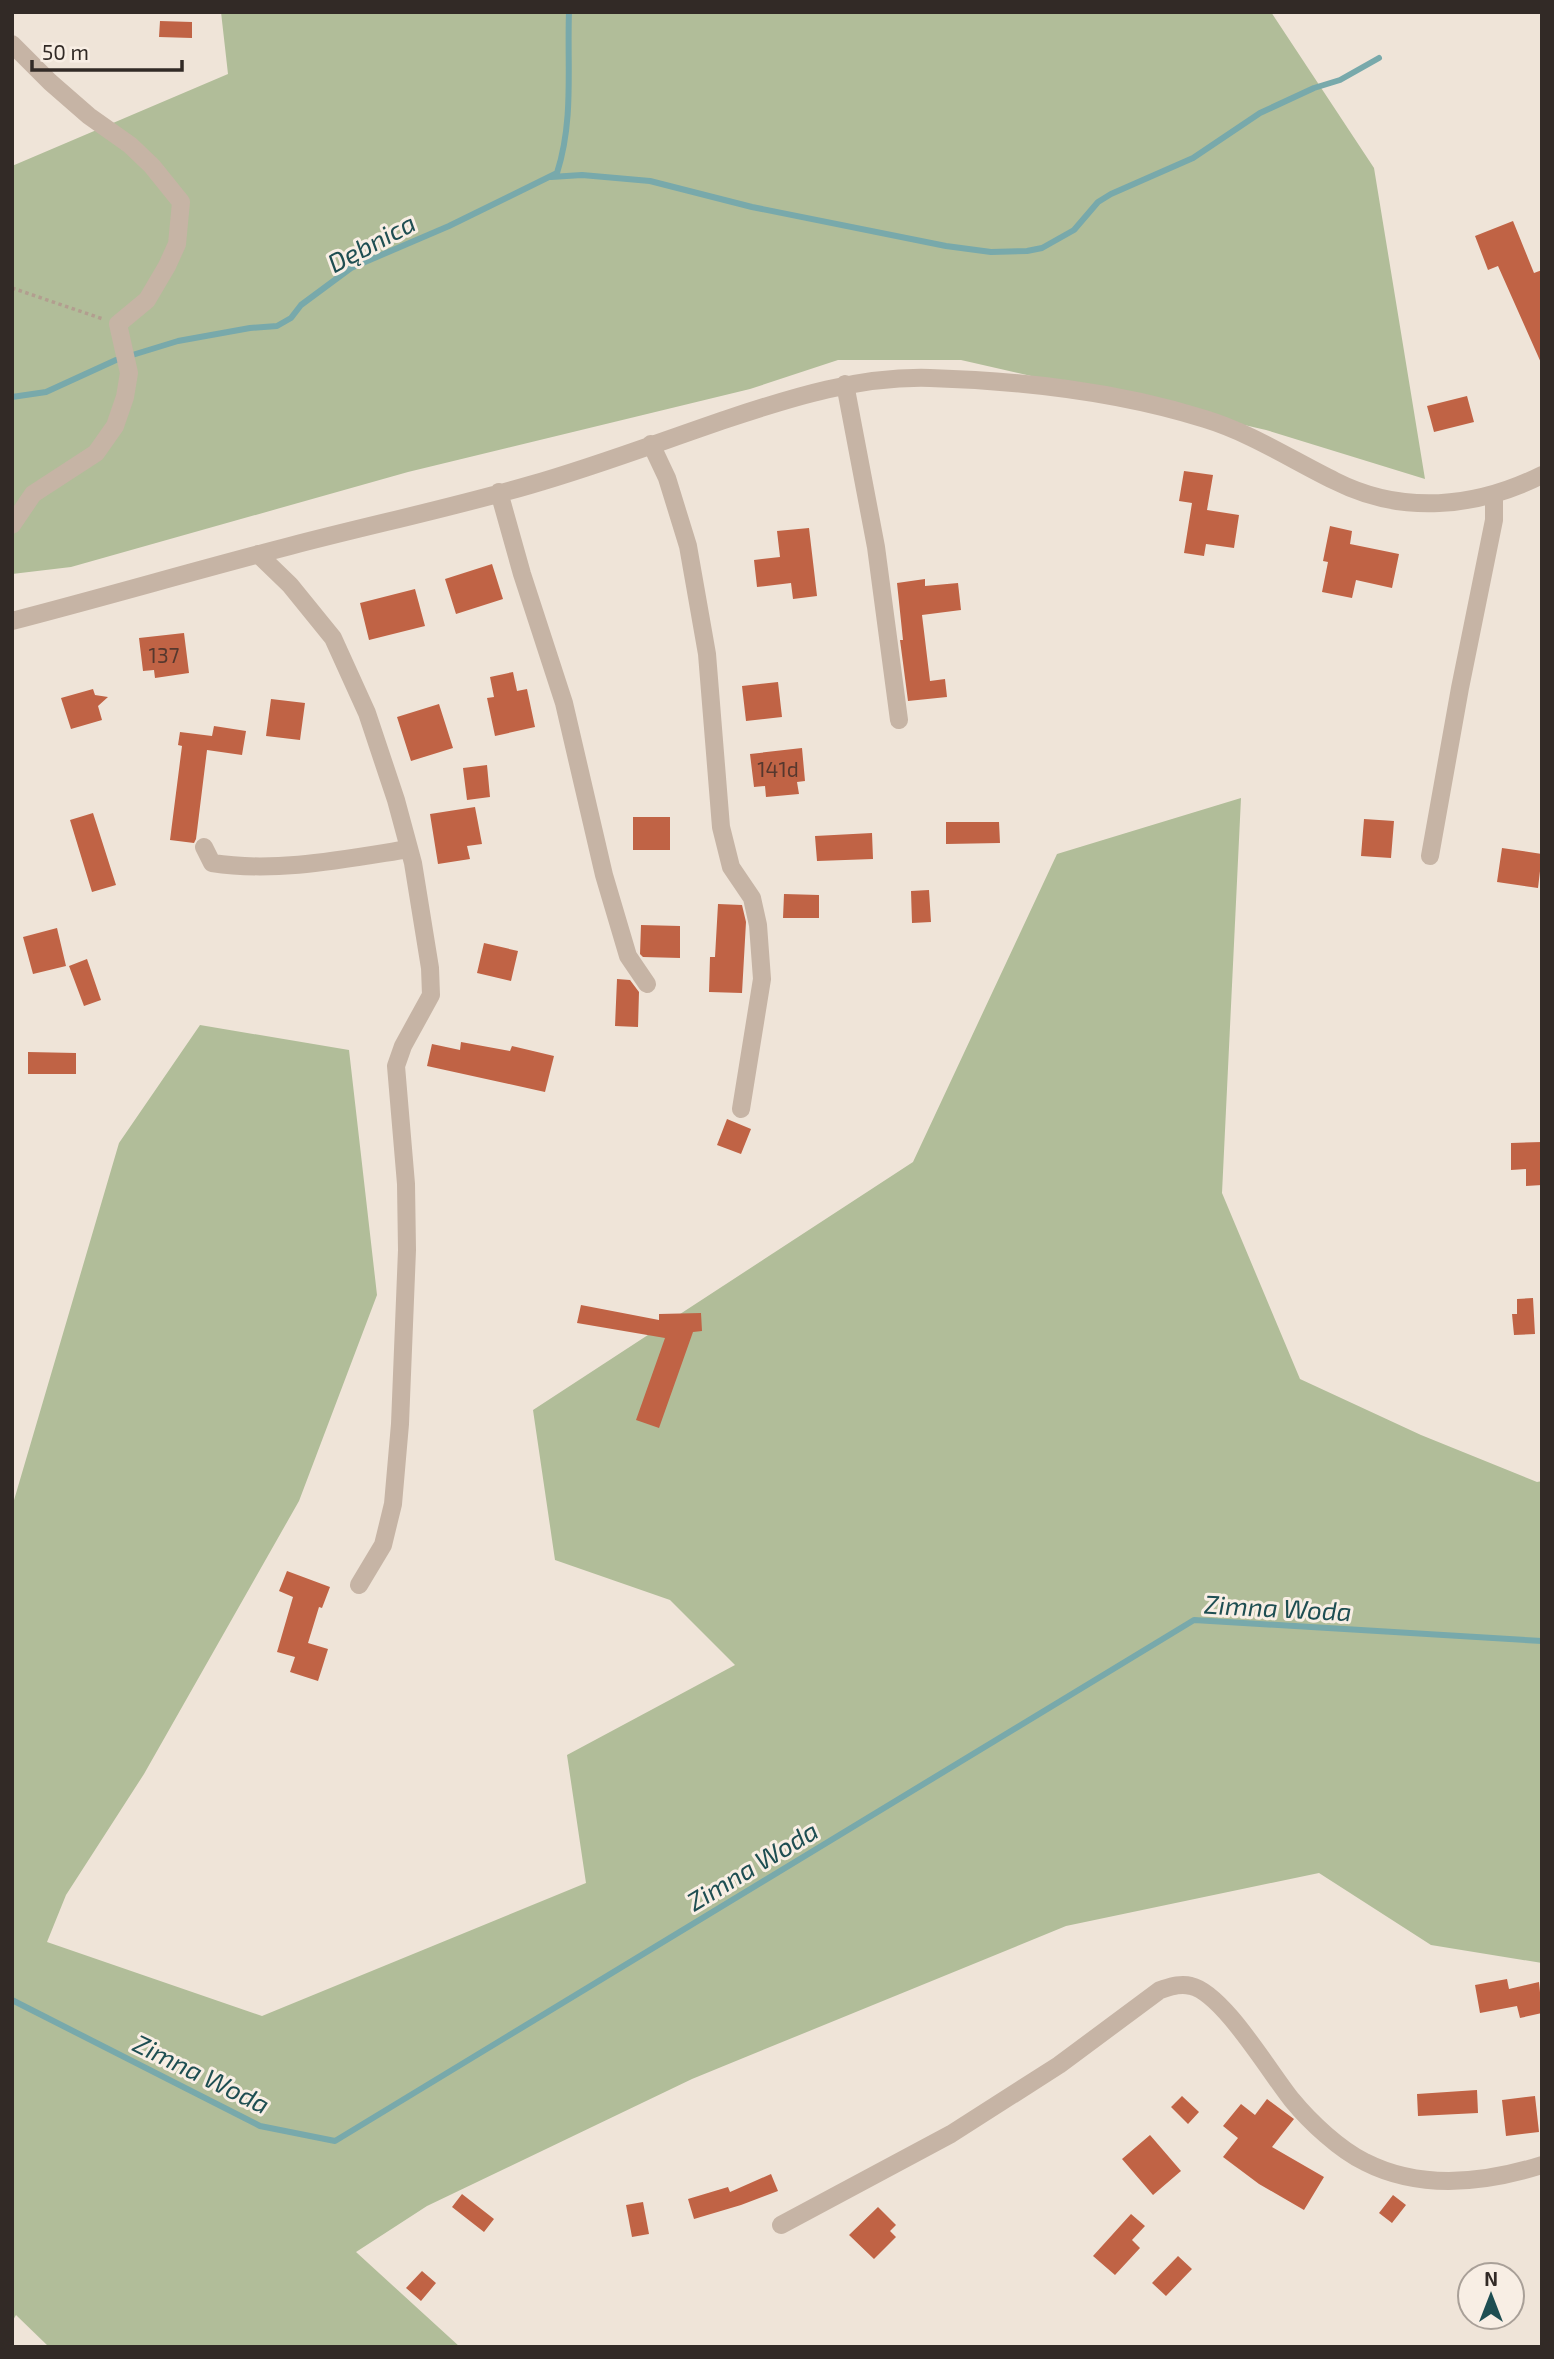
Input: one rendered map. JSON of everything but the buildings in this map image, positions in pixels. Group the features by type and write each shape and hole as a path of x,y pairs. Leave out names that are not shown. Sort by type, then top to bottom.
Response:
{"street":[{"path":"12,44 89,116 130,145 152,166 181,202 177,244 167,266 147,300 118,324 129,373 125,397 115,426 96,453 33,494 12,525"},
{"path":"12,621 258,554 530,485 763,407 845,383 937,379 1038,385 1142,401 1210,420 1253,438 1360,493 1389,501 1442,504 1494,495 1542,475"},
{"path":"845,383 876,547 899,720"},
{"path":"651,444 667,478 688,546 708,654 721,827 731,867 752,898 758,925 762,979 741,1109"},
{"path":"499,492 522,575 564,703 604,876 628,956 647,985"},
{"path":"1430,856 1494,520 1494,495"},
{"path":"258,554 290,585 333,638 367,713 397,800 409,849 430,968 431,995 403,1046 396,1066 407,1184 407,1250 400,1424 393,1504 383,1545 359,1585"},
{"path":"204,847 212,863 238,867 316,863 409,849"},
{"path":"781,2225 951,2134 1059,2065 1160,1990 1176,1985 1192,1986 1214,1998 1294,2102 1342,2148 1366,2163 1395,2173 1434,2180 1492,2179 1542,2165"}],"path":[{"path":"12,288 118,324"}],"green space":[{"path":"221,12 1271,12 1374,168 1425,479 1266,430 961,360 838,360 750,389 408,472 71,567 12,574 12,166 228,74"},
{"path":"1241,798 1222,1193 1300,1379 1421,1435 1537,1482 1542,1481 1542,1963 1431,1945 1319,1873 1066,1926 692,2079 427,2206 356,2252 460,2347 49,2347 16,2315 12,2322 12,1507 119,1143 200,1025 349,1050 377,1295 299,1501 144,1774 66,1895 47,1942 262,2016 586,1883 567,1755 735,1665 670,1600 555,1560 533,1410 913,1162 1057,854"}],"waterway":[{"name":"Dębnica","path":"12,397 46,392 116,360 178,341 277,326 291,318 301,305 351,268 449,226 557,173 568,113 569,12"},
{"path":"551,177 582,175 650,181 752,207 946,246 991,252 1027,251 1042,248 1074,230 1098,202 1111,194 1193,158 1260,113 1314,88 1340,80 1379,58"},
{"name":"Zimna Woda","path":"12,2000 260,2126 335,2141 1194,1620 1542,1641"}]}
